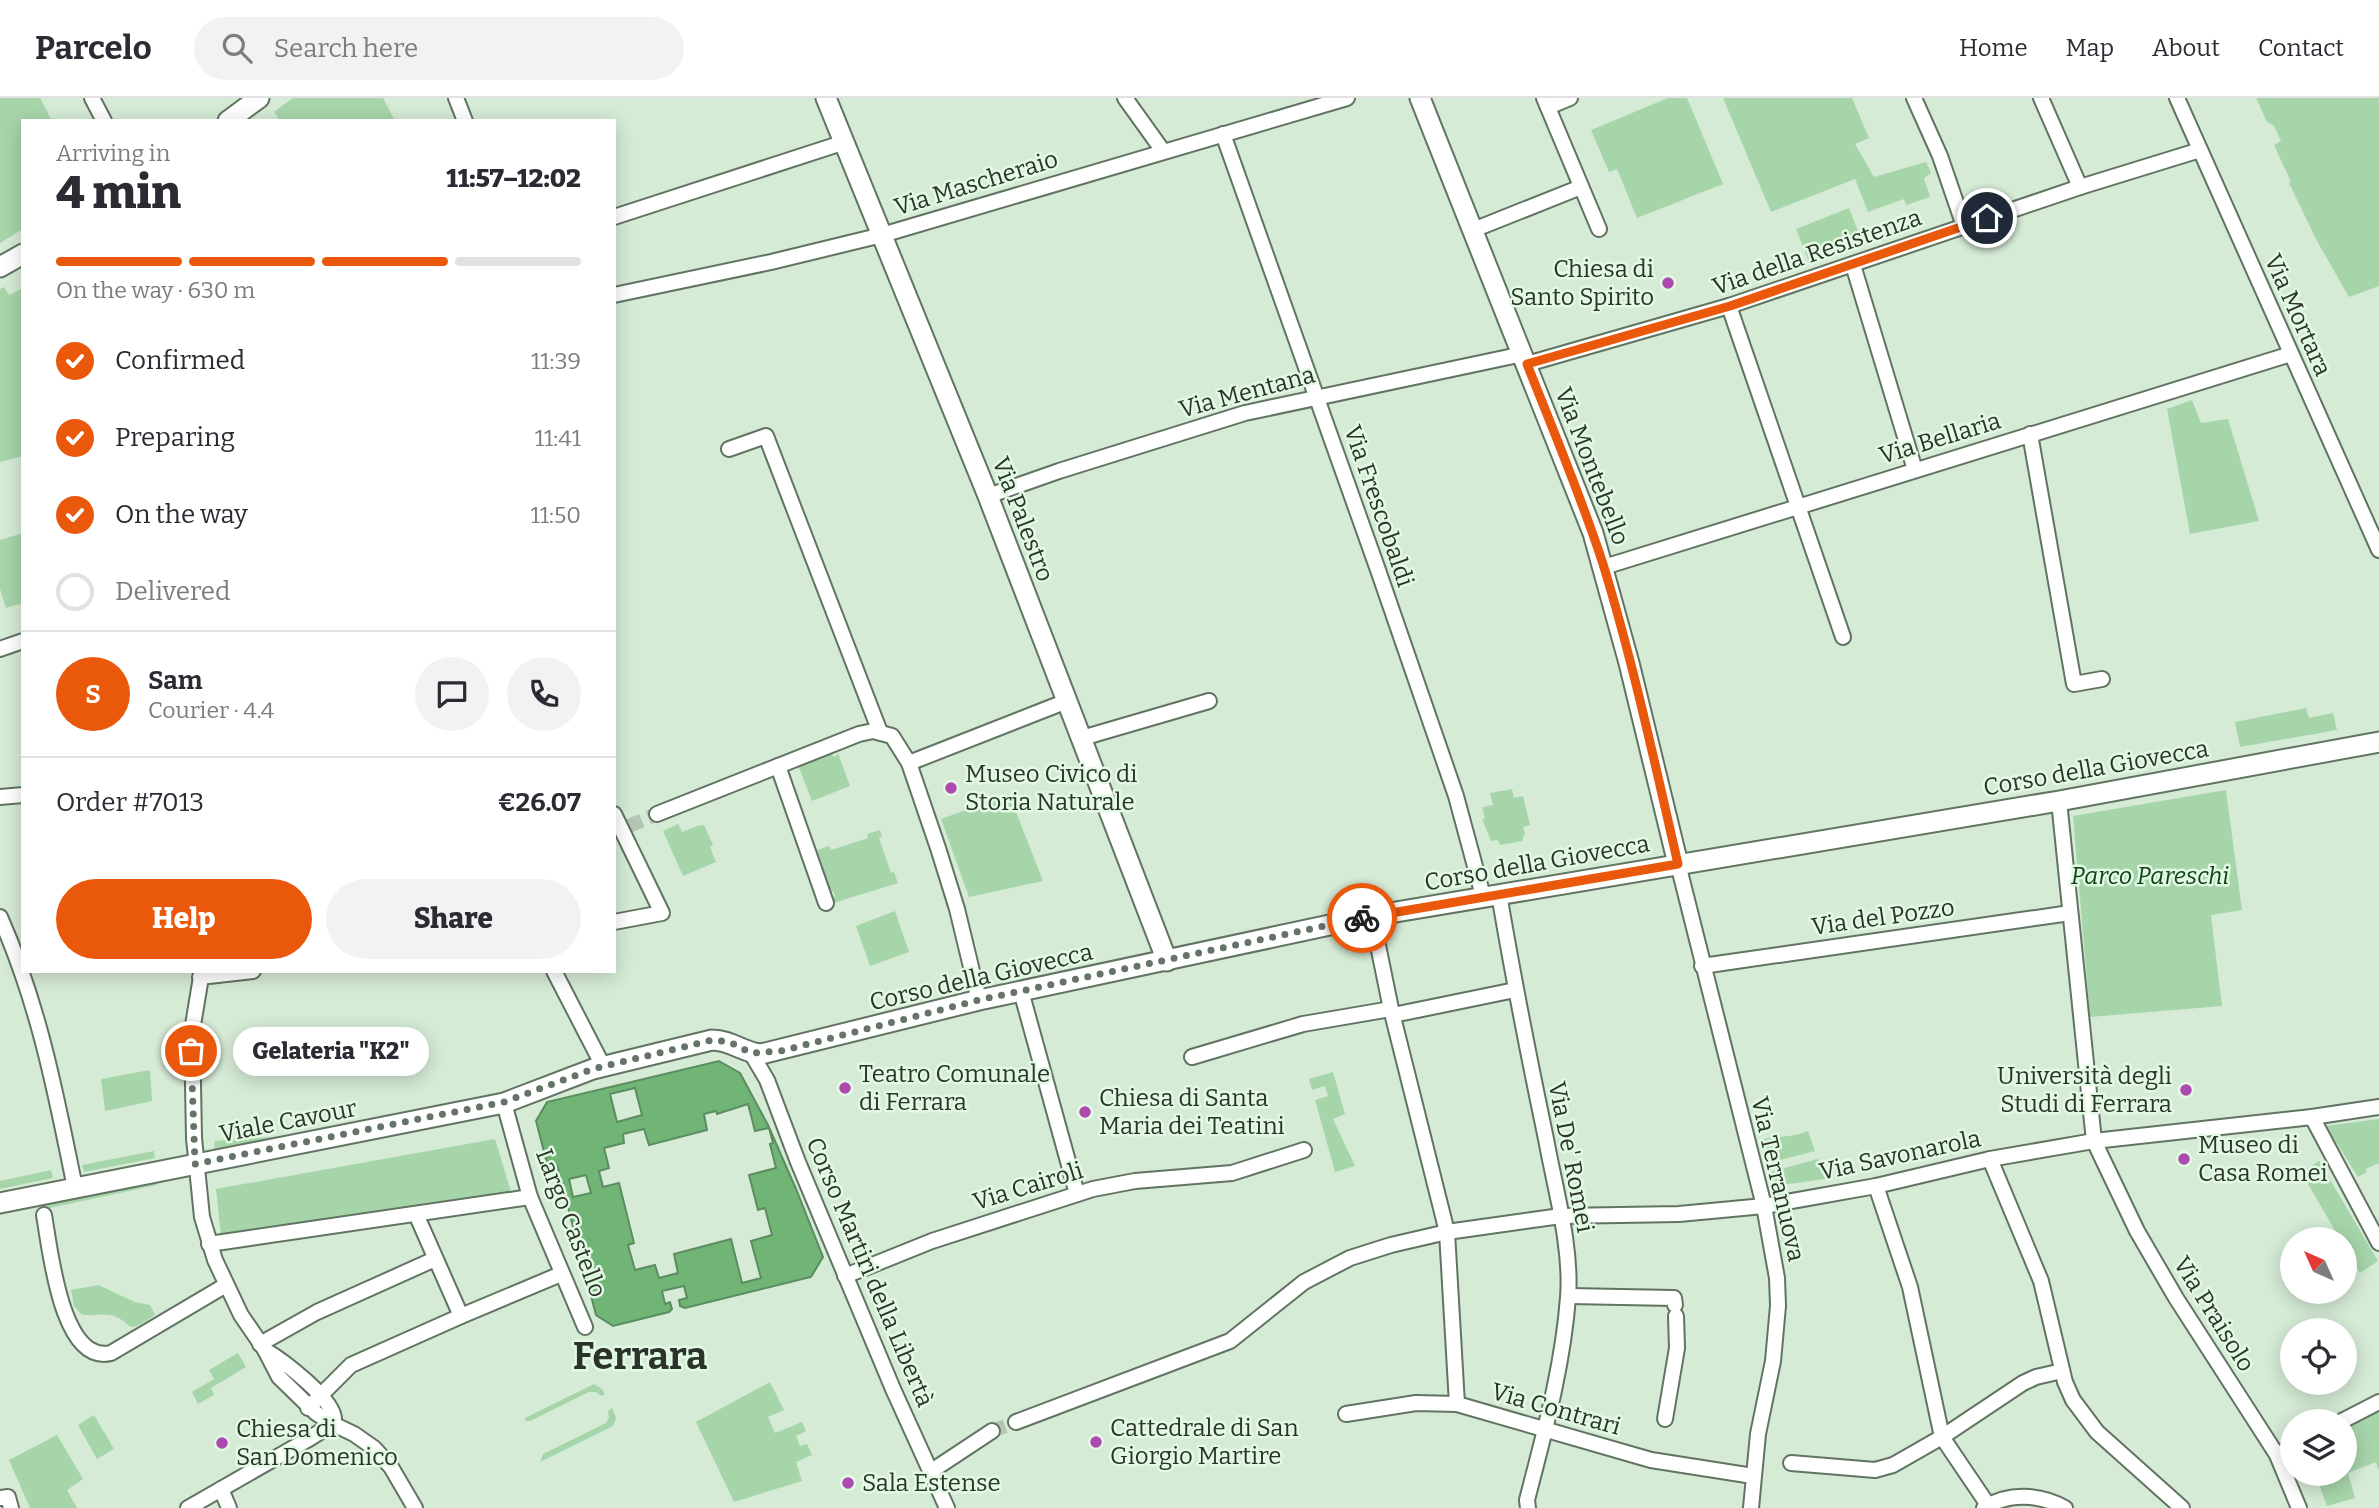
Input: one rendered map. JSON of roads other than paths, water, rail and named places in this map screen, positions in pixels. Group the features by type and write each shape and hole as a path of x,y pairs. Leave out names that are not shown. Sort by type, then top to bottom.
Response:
{"street":[{"path":"92,98 103,119"},
{"path":"231,119 260,98"},
{"path":"456,98 465,119"},
{"name":"Via Palestro","path":"826,98 988,496 1167,961"},
{"path":"1125,98 1163,151"},
{"path":"1290,98 1296,113"},
{"name":"Via Mascheraio","path":"616,295 882,235 1347,98"},
{"name":"Via Montebello","path":"1420,98 1525,359 1604,566 1678,864"},
{"path":"1570,98 1546,103 1599,229"},
{"path":"1914,98 1940,156 1964,226"},
{"path":"2041,98 2080,187"},
{"name":"Via Mortara","path":"2177,98 2379,550"},
{"name":"Via Frescobaldi","path":"1223,134 1491,895"},
{"path":"616,216 845,142"},
{"name":"Via della Resistenza","path":"1525,359 1730,306 2080,187 2200,150"},
{"path":"1473,230 1581,187"},
{"path":"0,267 21,255"},
{"path":"1853,265 1915,470"},
{"path":"1730,306 1843,637"},
{"name":"Via Bellaria","path":"1604,566 2291,354"},
{"name":"Via Mentana","path":"988,496 1233,416 1317,397 1525,359"},
{"path":"2030,434 2074,684 2102,679"},
{"path":"729,449 766,436 880,732"},
{"path":"0,649 21,642"},
{"path":"909,763 1067,701"},
{"path":"1082,738 1209,701"},
{"path":"657,814 866,732 880,732 892,736 909,763 957,909 979,1000"},
{"name":"Corso della Giovecca","path":"751,1053 781,1051 1021,990 1372,916 2059,801 2379,742"},
{"path":"778,766 826,903"},
{"path":"0,797 21,794"},
{"name":"Via Praisolo","path":"2059,801 2094,1141 2143,1242 2277,1455 2299,1508"},
{"path":"616,816 625,827 662,913 616,922"},
{"name":"Via Terranuova","path":"1678,864 1764,1206 1777,1278 1778,1306 1771,1376 1758,1434 1751,1508"},
{"name":"Via De' Romei","path":"1491,895 1515,990 1561,1216 1569,1296 1560,1356 1527,1500 1528,1508"},
{"name":"Via del Pozzo","path":"1702,966 2070,913"},
{"path":"1372,916 1392,1012 1447,1232 1457,1404"},
{"path":"0,917 21,971"},
{"path":"22,973 44,1041 75,1188"},
{"path":"555,973 603,1066"},
{"path":"201,974 193,1015 191,1051 195,1164 202,1217 209,1244 226,1285 279,1377 314,1416 317,1425 312,1437"},
{"path":"1021,990 1077,1194"},
{"path":"1192,1057 1303,1024 1392,1012 1515,990"},
{"path":"504,1102 603,1066 712,1040 730,1042 751,1053"},
{"name":"Corso Martiri della Libertà","path":"751,1053 774,1097 845,1276 947,1508"},
{"name":"Viale Cavour","path":"0,1203 504,1102"},
{"name":"Largo Castello","path":"504,1102 530,1197 585,1327"},
{"name":"Via Savonarola","path":"1016,1422 1230,1341 1304,1282 1350,1258 1447,1232 1561,1216 1679,1214 1764,1206 1876,1186 1990,1159 2094,1141 2379,1107"},
{"path":"2312,1117 2379,1243"},
{"name":"Via Cairoli","path":"845,1276 932,1241 1077,1194 1135,1181 1232,1172 1304,1150"},
{"path":"1990,1159 2041,1281 2062,1371 2073,1400 2087,1422 2182,1508"},
{"path":"1876,1186 1910,1287 1942,1437 1992,1506 2016,1498 2035,1497 2050,1500 2065,1508"},
{"path":"209,1244 530,1197"},
{"path":"416,1214 461,1316"},
{"path":"44,1215 62,1306 80,1341 98,1354 111,1353 226,1285"},
{"path":"263,1347 317,1312 435,1259"},
{"path":"307,1406 351,1366 561,1274"},
{"path":"1569,1296 1674,1298 1677,1348 1665,1419"},
{"path":"188,1508 312,1437 331,1423 334,1414 320,1395 263,1347"},
{"path":"1791,1463 1863,1469 1893,1465 1942,1437 2024,1383 2036,1377 2062,1371"},
{"name":"Via Contrari","path":"1346,1414 1416,1402 1457,1404 1651,1460 1753,1476"},
{"path":"2357,1413 2379,1402"},
{"path":"307,1406 331,1423 354,1433 382,1455 415,1508"},
{"path":"930,1472 992,1431"},
{"path":"221,1489 229,1508"},
{"path":"0,1498 8,1497 11,1508"}],"tunnel":[{"path":"629,826 657,814"},
{"path":"992,1431 1016,1422"}],"place":[{"name":"Chiesa di Santo Spirito","path":"1668,283"},
{"name":"Museo Civico di Storia Naturale","path":"951,788"},
{"name":"Gelateria \"K2\"","path":"191,1051"},
{"name":"Teatro Comunale di Ferrara","path":"845,1088"},
{"name":"Università degli Studi di Ferrara","path":"2186,1090"},
{"name":"Chiesa di Santa Maria dei Teatini","path":"1085,1112"},
{"name":"Museo di Casa Romei","path":"2184,1159"},
{"name":"Cattedrale di San Giorgio Martire","path":"1096,1442"},
{"name":"Chiesa di San Domenico","path":"222,1443"},
{"name":"Sala Estense","path":"848,1483"}],"district":[{"name":"Ferrara","path":"640,1356"}],"park label":[{"name":"Parco Pareschi","path":"2150,876"}]}
